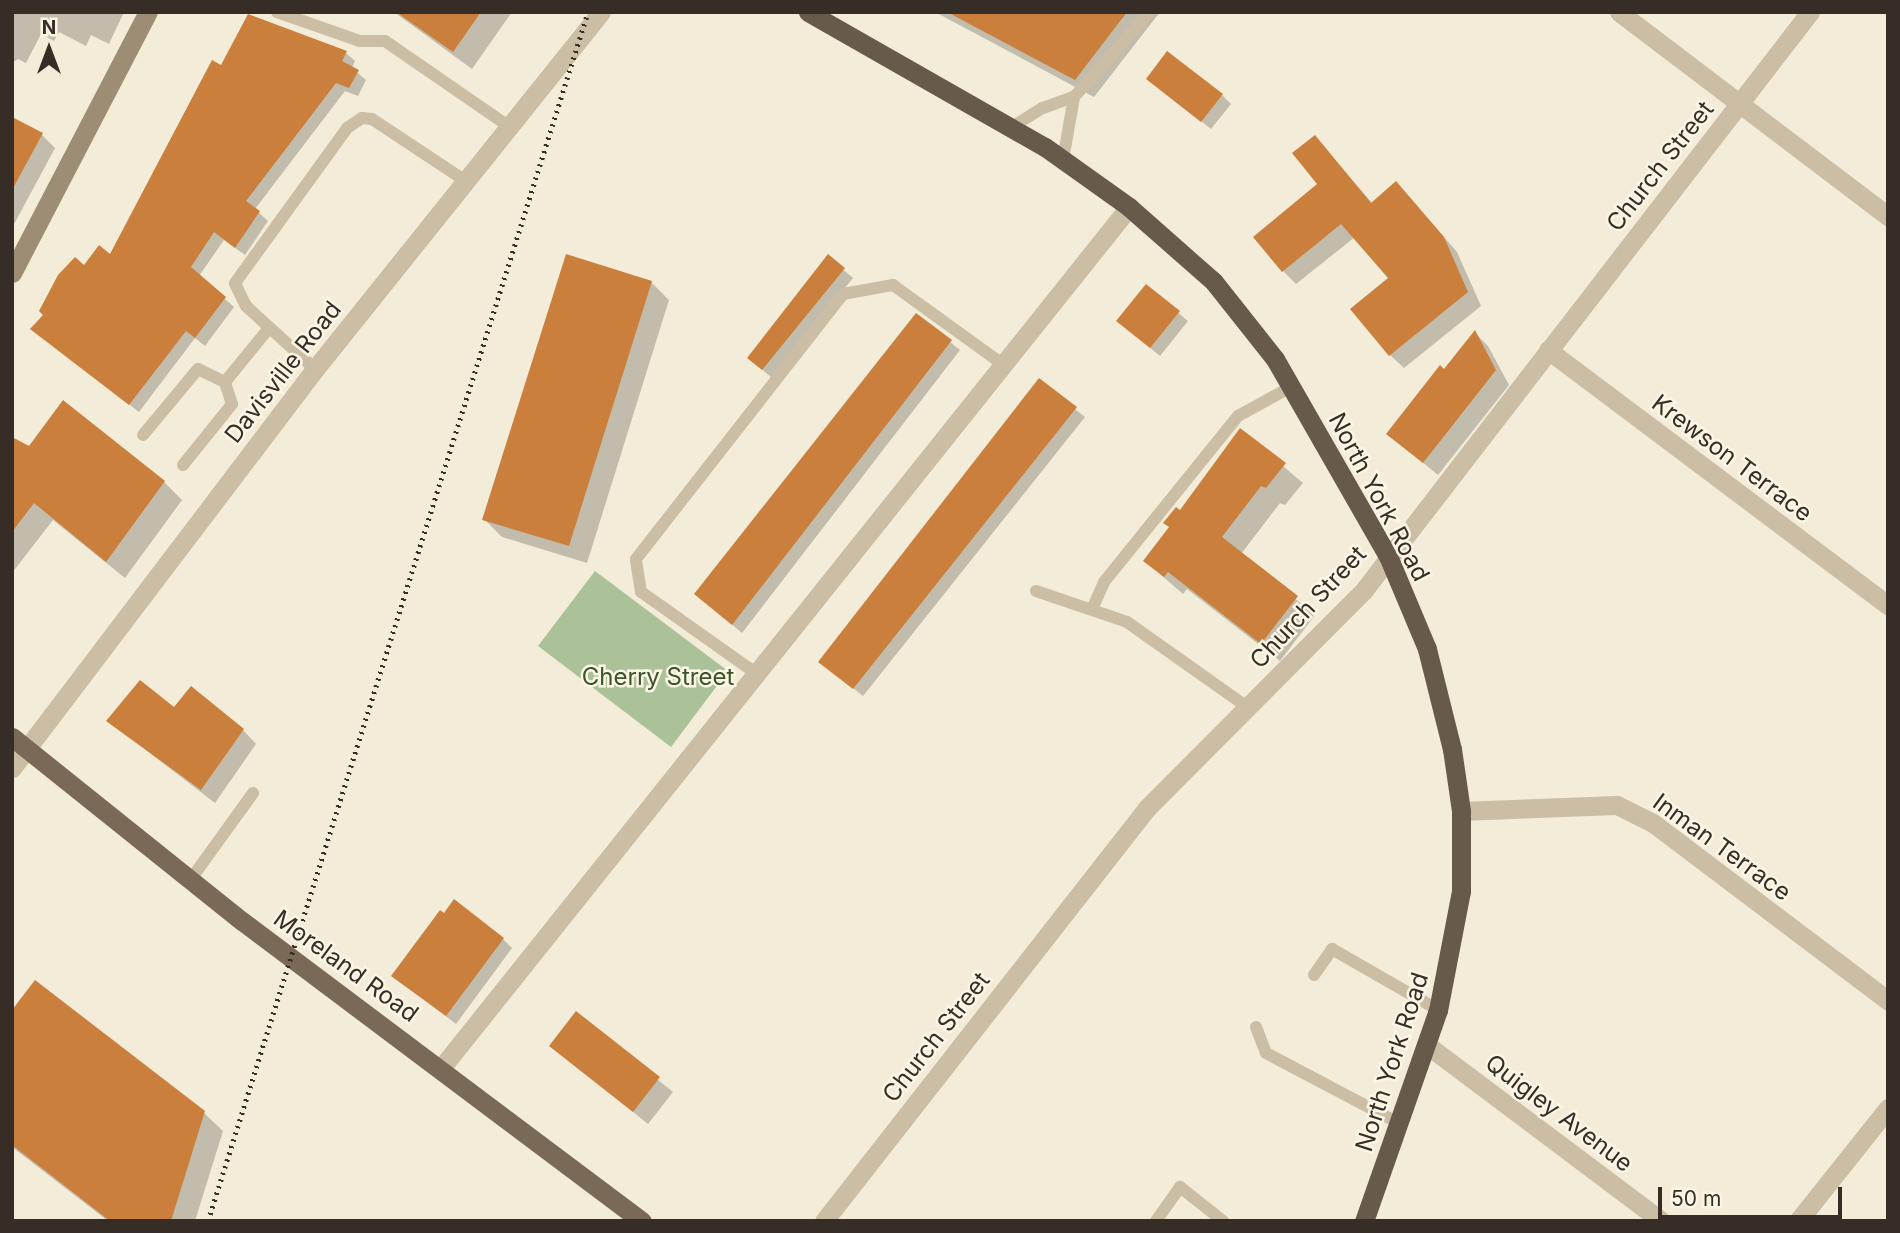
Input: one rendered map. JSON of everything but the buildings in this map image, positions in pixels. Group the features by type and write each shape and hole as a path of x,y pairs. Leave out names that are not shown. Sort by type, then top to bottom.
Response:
{"highway":[{"path":"808,12 1012,127 1063,160"},
{"name":"North York Road","path":"1063,160 1129,207 1214,282 1275,359 1388,556 1427,649 1452,749 1461,811 1461,891 1438,1010 1364,1217"}],"main road":[{"path":"12,273 148,12"},
{"name":"Moreland Road","path":"16,741 191,879 642,1221"}],"street":[{"name":"Davisville Road","path":"12,768 16,741 601,12"},
{"path":"1619,12 1739,106 1888,216"},
{"name":"Church Street","path":"824,1221 1147,808 1364,590 1810,12"},
{"path":"442,1067 757,674 1001,363 1129,207"},
{"name":"Krewson Terrace","path":"1548,350 1888,605"},
{"name":"Inman Terrace","path":"1461,811 1617,806 1653,822 1888,1001"},
{"name":"Quigley Avenue","path":"1427,1045 1661,1221"},
{"path":"1798,1221 1888,1108"}],"lane":[{"path":"277,12 310,18 360,41 384,41 508,126"},
{"path":"1012,127 1043,108 1074,97 1150,12"},
{"path":"1063,160 1074,97"},
{"path":"315,369 246,306 235,283 355,121 372,119 464,180"},
{"path":"757,674 641,592 636,559 843,294 893,285 1001,363"},
{"path":"225,382 269,328"},
{"path":"143,435 198,369 225,382 232,404 183,465"},
{"path":"1093,607 1104,582 1238,416 1291,387"},
{"path":"1036,591 1093,607 1127,622 1247,707"},
{"path":"191,879 253,793"},
{"path":"1314,975 1332,949 1438,1010"},
{"path":"1256,1027 1266,1053 1399,1123"},
{"path":"1156,1221 1180,1187 1223,1221"}],"green space":[{"name":"Cherry Street","path":"595,571 728,671 671,747 538,646"}],"railway":[{"path":"208,1221 588,12"}]}
